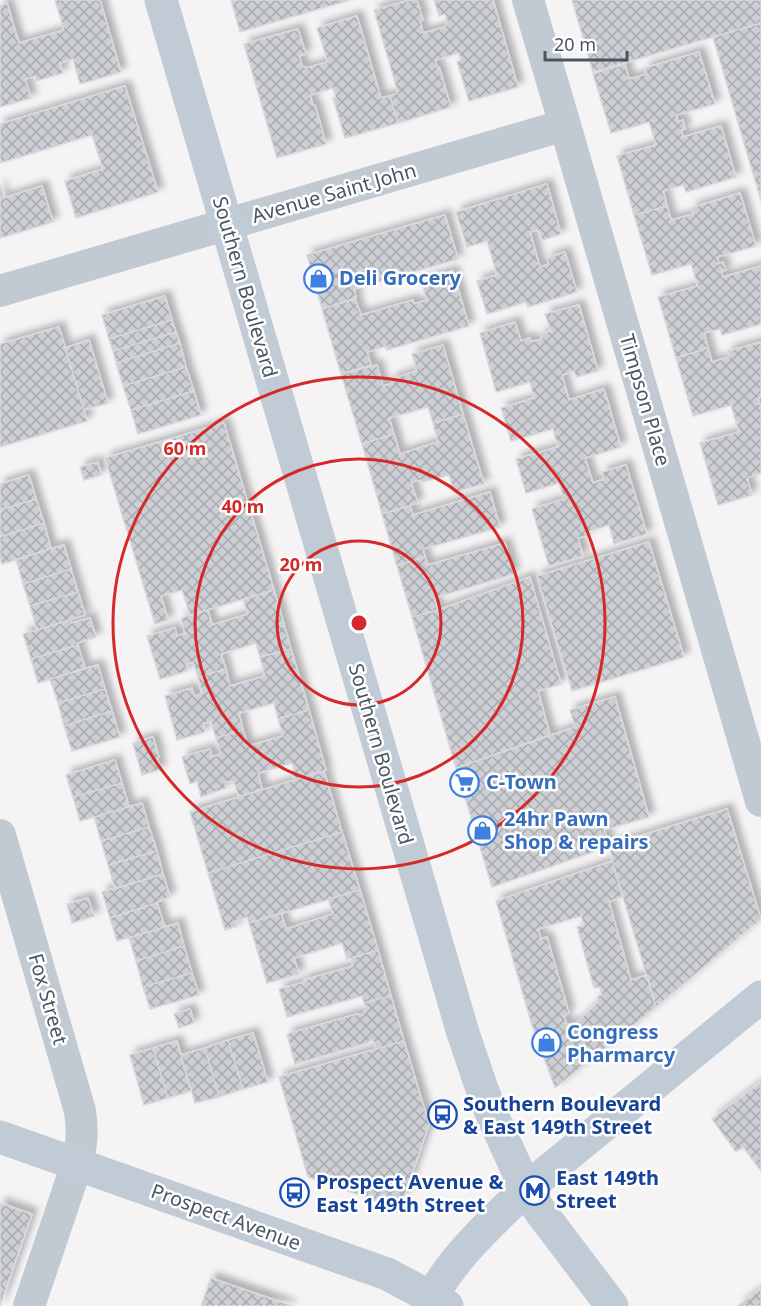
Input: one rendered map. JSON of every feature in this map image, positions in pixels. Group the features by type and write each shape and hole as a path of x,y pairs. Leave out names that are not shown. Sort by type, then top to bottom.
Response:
{"main road":[{"name":"Southern Boulevard","path":"161,0 463,1033 485,1098 526,1189 612,1306"},
{"path":"436,1303 446,1275 458,1259 526,1189 761,997"},
{"name":"Prospect Avenue","path":"0,1137 387,1274 436,1303"}],"street":[{"name":"Timpson Place","path":"528,0 761,801"},
{"name":"Avenue Saint John","path":"0,291 565,125"},
{"name":"Fox Street","path":"0,835 80,1111 82,1127 82,1144 77,1164 29,1306"}],"building":[{"path":"55,0 100,0 121,72 80,84 73,59 60,63 63,73 36,81 35,76 25,79 31,98 0,107 0,6 7,3 19,43 64,30"},
{"path":"231,0 350,0 240,32"},
{"path":"417,0 423,20 420,21 423,33 445,27 447,22 445,14 439,16 434,0 493,0 518,87 469,101 457,62 461,60 459,53 435,60 451,107 398,123 390,96 398,93 374,10"},
{"path":"572,0 761,0 761,23 593,72"},
{"path":"357,16 381,98 390,96 398,123 345,138 333,98 336,98 333,88 310,95 326,144 277,158 244,44 298,29 306,54 299,56 302,65 306,68 328,62 317,28"},
{"path":"761,23 761,201 713,37"},
{"path":"699,52 715,104 676,115 678,122 683,120 685,129 681,130 683,137 721,126 736,177 686,192 683,185 663,191 667,206 634,215 617,156 656,145 649,122 611,133 593,74 625,64 629,79 647,74 645,68"},
{"path":"125,86 158,192 76,218 65,181 103,169 92,135 0,163 0,124"},
{"path":"0,184 4,198 42,186 53,222 0,238"},
{"path":"547,184 561,234 542,240 539,230 530,232 540,267 549,264 547,258 565,252 577,292 528,307 526,302 487,314 477,281 497,275 487,241 467,247 456,212"},
{"path":"740,193 756,246 717,257 719,264 723,262 726,270 721,271 723,277 761,266 761,324 722,335 720,329 704,333 708,348 676,358 658,297 698,286 691,264 652,275 634,215 667,206 671,220 694,214 691,208"},
{"path":"445,215 458,259 354,289 356,298 322,309 307,255"},
{"path":"453,271 469,326 387,350 387,346 367,352 371,365 341,374 322,309 355,299 361,315 413,300 414,304 427,300 421,281"},
{"path":"165,296 172,320 109,339 102,315"},
{"path":"579,305 598,371 576,377 574,371 562,375 569,400 604,389 621,447 585,458 593,483 604,479 602,472 626,465 647,534 614,544 609,525 587,532 588,536 578,538 583,556 549,566 532,509 564,499 559,483 526,493 516,459 558,447 553,429 511,441 501,408 534,398 530,382 496,392 480,333 515,322 521,341 530,338 531,342 542,339 541,334 551,331 545,314"},
{"path":"172,320 176,332 113,351 109,339"},
{"path":"59,327 87,421 0,447 0,344"},
{"path":"176,332 180,343 116,363 113,351"},
{"path":"89,340 108,403 84,410 65,348"},
{"path":"761,342 761,397 758,398 761,404 761,473 747,478 752,495 718,505 700,443 739,432 731,405 693,416 676,358 708,348 712,362 729,357 728,351"},
{"path":"180,343 186,367 123,386 116,363"},
{"path":"443,345 463,414 433,423 428,407 389,418 394,434 362,444 341,374 377,365 383,386 393,383 392,379 417,371 412,354"},
{"path":"186,367 194,391 131,410 123,386"},
{"path":"194,391 201,415 138,434 131,410"},
{"path":"463,414 484,484 454,492 449,475 422,482 421,480 411,482 418,503 382,514 362,444 394,434 400,454 438,442 433,423"},
{"path":"224,423 274,590 190,615 182,590 161,596 168,620 155,624 105,458"},
{"path":"98,462 101,475 84,480 80,467"},
{"path":"29,475 36,499 0,510 0,484"},
{"path":"490,492 500,527 423,549 425,557 397,566 382,514 410,506 413,515"},
{"path":"36,499 44,523 0,537 0,510"},
{"path":"44,523 51,549 2,564 0,537"},
{"path":"649,542 684,657 572,691 537,576"},
{"path":"505,543 514,574 434,598 438,610 412,617 397,566 425,557 428,565"},
{"path":"64,545 71,569 23,584 16,559"},
{"path":"71,569 78,592 30,606 23,584"},
{"path":"530,577 561,684 538,691 550,735 456,768 412,617"},
{"path":"274,590 291,649 260,657 256,643 221,654 226,669 198,677 193,662 186,664 188,671 160,679 147,636 175,628 177,636 185,633 181,618 208,610 212,625 248,614 243,600"},
{"path":"78,592 85,615 37,630 30,606"},
{"path":"90,618 96,637 77,643 78,645 31,659 23,634 70,620 71,623"},
{"path":"78,645 85,668 38,683 31,659"},
{"path":"291,649 309,710 278,719 274,703 239,713 243,730 216,738 211,721 203,724 205,732 177,740 165,696 192,688 194,696 202,694 198,677 226,669 230,686 265,676 260,657"},
{"path":"98,665 105,689 58,703 50,679"},
{"path":"105,689 112,711 64,726 58,703"},
{"path":"615,697 649,817 604,830 610,846 492,887 456,768 575,727 570,710"},
{"path":"309,710 326,770 294,780 292,763 258,773 262,789 239,797 231,781 225,782 226,788 201,797 197,781 190,784 182,757 210,749 212,757 221,754 216,738 243,730 248,746 283,736 278,719"},
{"path":"112,711 120,737 72,751 64,726"},
{"path":"153,737 161,769 142,775 133,743"},
{"path":"115,760 122,783 73,797 66,775"},
{"path":"324,771 342,832 208,873 190,812"},
{"path":"122,783 129,807 80,821 73,797"},
{"path":"142,803 149,827 101,841 94,817"},
{"path":"727,809 761,919 656,1007 612,861 610,845"},
{"path":"149,827 157,851 108,865 101,841"},
{"path":"342,832 360,890 249,923 247,917 236,921 237,926 225,930 208,873"},
{"path":"157,851 163,874 115,889 108,865"},
{"path":"612,861 623,896 609,902 631,980 647,975 656,1007 555,1088 531,1022 496,901","holes":["581,916 584,925 577,927 594,988 600,987 602,995 598,996 598,1002 576,1023 567,1025 564,1016 569,1013 547,937 541,939 538,929"]},
{"path":"163,874 170,897 110,918 102,892"},
{"path":"360,890 378,950 347,959 342,943 294,958 299,974 267,983 249,923 281,913 286,929 333,914 328,899"},
{"path":"88,898 94,916 72,923 67,904"},
{"path":"157,903 165,927 117,941 110,918"},
{"path":"178,923 184,946 136,961 129,938"},
{"path":"184,946 192,973 143,987 136,961"},
{"path":"378,950 391,996 364,1003 362,996 287,1017 279,989 353,966 351,958"},
{"path":"192,973 199,995 150,1009 143,987"},
{"path":"391,996 404,1041 376,1049 375,1043 371,1040 295,1064 287,1034 357,1014 363,1015 366,1009 364,1003"},
{"path":"190,1009 194,1023 179,1028 174,1014"},
{"path":"253,1033 268,1082 243,1089 228,1040"},
{"path":"228,1040 243,1089 219,1097 205,1048"},
{"path":"177,1041 191,1091 168,1098 153,1048"},
{"path":"404,1041 429,1124 405,1195 390,1206 308,1177 279,1077"},
{"path":"153,1048 168,1098 144,1105 130,1055"},
{"path":"205,1048 219,1097 195,1103 181,1055"},
{"path":"761,1082 761,1171 743,1147 736,1152 712,1119"},
{"path":"0,1203 32,1214 0,1306"},
{"path":"211,1278 292,1306 201,1306"},
{"path":"761,1289 761,1306 738,1306"}],"place":[{"name":"Deli Grocery","path":"318,278"},
{"name":"C-Town","path":"465,782"},
{"name":"24hr Pawn Shop & repairs","path":"483,830"},
{"name":"Congress Pharmarcy","path":"546,1043"},
{"name":"Southern Boulevard & East 149th Street","path":"442,1115"},
{"name":"East 149th Street","path":"535,1190"},
{"name":"Prospect Avenue & East 149th Street","path":"295,1193"}]}
